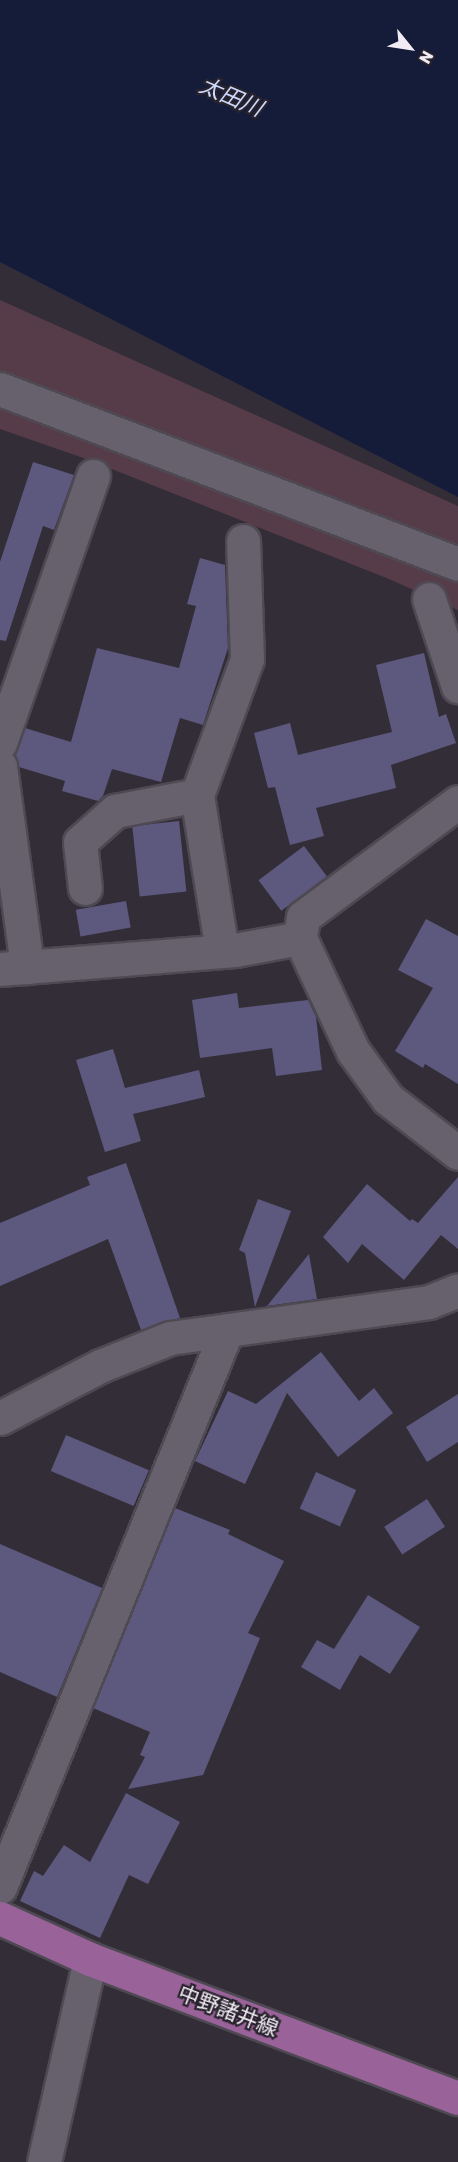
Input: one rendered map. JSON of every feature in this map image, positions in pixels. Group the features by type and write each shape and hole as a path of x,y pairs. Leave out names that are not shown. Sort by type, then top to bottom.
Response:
{"main road":[{"name":"中野諸井線","path":"0,1918 90,1959 458,2098"}],"street":[{"path":"0,389 458,564"},
{"path":"0,743 93,476"},
{"path":"222,951 197,795 247,659 243,541"},
{"path":"429,599 458,686"},
{"path":"0,766 14,968 222,951 300,938"},
{"path":"85,888 80,842 115,811 197,795"},
{"path":"458,802 303,917 300,938 353,1051 388,1099 458,1153"},
{"path":"0,1418 100,1366 170,1338 429,1302 458,1290"},
{"path":"0,1887 227,1330"},
{"path":"44,2162 90,1959"}],"shaded area":[{"path":"0,300 458,506 458,610 389,579 89,460 0,429"}],"water":[{"name":"太田川","path":"0,0 458,0 458,497 0,262"}],"building":[{"path":"33,462 74,475 54,530 43,526 6,641 0,640 0,562"},
{"path":"200,558 225,565 228,648 203,725 180,718 161,782 112,769 103,796 98,801 62,791 65,781 19,767 14,754 25,728 71,742 97,648 179,668 196,606 187,604"},
{"path":"424,653 439,717 446,714 456,743 391,765 396,788 316,808 324,836 290,845 275,787 268,788 254,733 290,723 298,755 392,732 376,665"},
{"path":"179,821 186,892 140,897 132,826"},
{"path":"304,846 327,876 281,911 258,880"},
{"path":"126,901 131,928 80,936 76,910"},
{"path":"426,919 458,936 458,1084 425,1064 423,1068 395,1051 433,988 398,970"},
{"path":"237,993 239,1008 308,1000 316,1017 322,1070 276,1076 272,1048 200,1058 192,1000"},
{"path":"113,1049 125,1088 199,1070 205,1097 133,1114 141,1141 105,1152 76,1060"},
{"path":"126,1163 180,1318 141,1330 108,1239 0,1286 0,1223 90,1185 87,1177"},
{"path":"458,1177 458,1249 441,1235 404,1280 362,1244 348,1263 323,1237 367,1184 410,1221 412,1219 418,1223"},
{"path":"258,1199 291,1211 255,1307 245,1253 239,1250"},
{"path":"309,1254 317,1299 267,1306"},
{"path":"321,1352 359,1401 374,1388 393,1413 338,1457 287,1393 245,1484 195,1461 228,1391 256,1404"},
{"path":"458,1394 458,1442 427,1462 406,1427"},
{"path":"66,1435 149,1470 134,1506 51,1471"},
{"path":"316,1472 356,1490 340,1526 300,1509"},
{"path":"427,1499 445,1527 402,1554 384,1527"},
{"path":"175,1508 230,1530 228,1534 284,1561 248,1633 260,1638 203,1775 128,1789 145,1757 140,1755 150,1732 93,1708"},
{"path":"0,1544 102,1588 57,1697 0,1672"},
{"path":"368,1595 420,1627 390,1674 360,1655 340,1690 301,1667 317,1640 334,1649"},
{"path":"126,1793 180,1822 148,1884 129,1875 100,1938 20,1901 34,1871 43,1876 64,1845 90,1862"}]}
